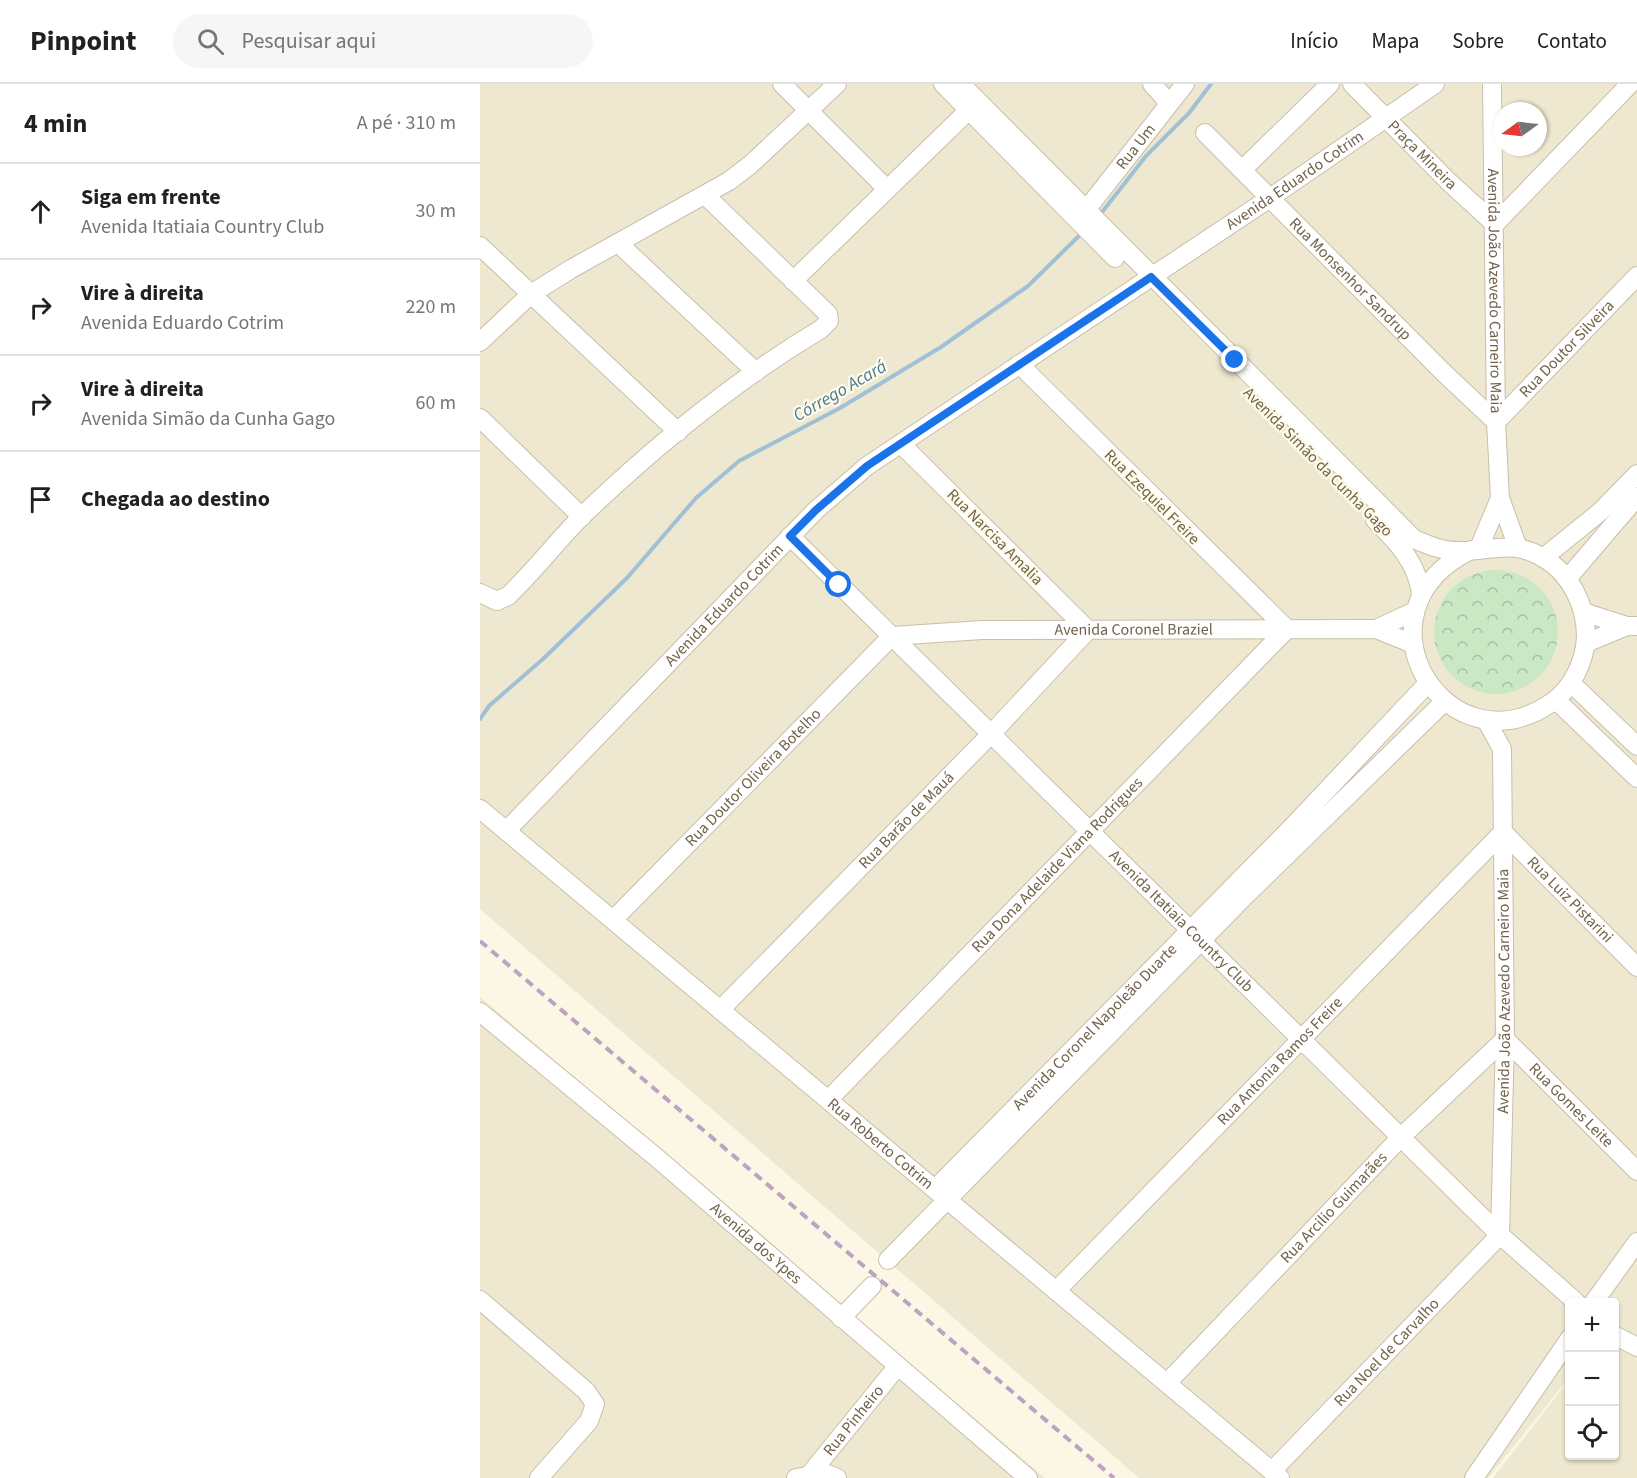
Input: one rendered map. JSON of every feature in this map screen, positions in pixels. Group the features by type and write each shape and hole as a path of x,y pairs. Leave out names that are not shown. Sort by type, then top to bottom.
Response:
{"street":[{"path":"782,84 886,188"},
{"path":"480,342 531,294 705,195 750,165 837,84"},
{"name":"Avenida Simão da Cunha Gago","path":"943,84 1088,221"},
{"name":"Avenida Simão da Cunha Gago","path":"962,84 1088,221 1399,535 1416,572 1418,603"},
{"path":"1152,84 1169,103"},
{"name":"Rua Um","path":"1088,221 1129,157 1185,84"},
{"path":"1242,170 1330,84"},
{"name":"Praça Mineira","path":"1352,84 1385,120 1495,224"},
{"name":"Avenida Eduardo Cotrim","path":"506,831 790,536 867,466 902,445 1019,364 1270,198 1436,84"},
{"name":"Avenida João Azevedo Carneiro Maia","path":"1492,84 1496,422 1500,498 1518,548"},
{"path":"1495,224 1630,84"},
{"path":"792,281 969,110"},
{"name":"Rua Monsenhor Sandrup","path":"1205,133 1496,422"},
{"path":"480,593 497,601 508,596 582,517 678,432 756,372 822,329 829,321 828,314 705,195"},
{"path":"618,243 756,372"},
{"path":"480,246 678,432"},
{"name":"Rua Doutor Silveira","path":"1496,422 1637,276"},
{"name":"Rua Ezequiel Freire","path":"1019,364 1287,629"},
{"path":"480,418 582,517"},
{"name":"Rua Narcisa Amalia","path":"902,445 1088,630"},
{"path":"1543,558 1600,512 1637,474"},
{"path":"1567,579 1637,497"},
{"name":"Avenida João Azevedo Carneiro Maia","path":"1475,549 1500,498"},
{"name":"Avenida Simão da Cunha Gago","path":"1399,535 1439,549 1475,549"},
{"name":"Avenida Itatiaia Country Club","path":"790,536 1197,934 1301,1040 1500,1235 1571,1298"},
{"path":"1499,546 1518,548 1543,558 1567,579 1583,612 1586,643 1581,664 1571,683 1556,700 1540,711 1522,718 1486,720 1464,713 1444,701 1428,683 1418,664 1413,644 1418,603 1436,573 1452,560 1475,549 1499,546"},
{"name":"Avenida Coronel Braziel","path":"1376,629 1418,603"},
{"path":"1583,612 1632,626"},
{"path":"1586,643 1632,626"},
{"name":"Rua Dona Adelaide Viana Rodrigues","path":"829,1099 1287,629"},
{"name":"Avenida Coronel Braziel","path":"892,636 982,630 1376,629 1413,644"},
{"name":"Rua Barão de Mauá","path":"720,1010 991,734 1088,630"},
{"name":"Rua Doutor Oliveira Botelho","path":"613,920 892,636"},
{"name":"Avenida Coronel Napoleão Duarte","path":"888,1260 943,1195 1197,934 1428,683"},
{"path":"1571,683 1637,746"},
{"path":"1556,700 1637,778"},
{"name":"Avenida Coronel Napoleão Duarte","path":"1197,934 1302,839 1444,701"},
{"path":"1502,749 1522,718"},
{"name":"Avenida João Azevedo Carneiro Maia","path":"1486,720 1502,749 1505,1039 1500,1235"},
{"path":"1606,748 1622,732"},
{"name":"Rua Roberto Cotrim","path":"480,809 1276,1474"},
{"name":"Rua Luiz Pistarini","path":"1503,832 1637,967"},
{"name":"Rua Antonia Ramos Freire","path":"1056,1291 1503,832"},
{"name":"Avenida dos Ypes","path":"480,1012 657,1158 1028,1478"},
{"name":"Rua Arcilio Guimarães","path":"1167,1383 1401,1137 1505,1039"},
{"name":"Rua Gomes Leite","path":"1505,1039 1637,1171"},
{"name":"Rua Noel de Carvalho","path":"1276,1474 1500,1235"},
{"path":"1597,1298 1637,1242"},
{"path":"841,1318 872,1286"},
{"path":"480,1300 586,1391 595,1404 589,1421 539,1478"},
{"path":"1619,1338 1637,1347"},
{"path":"1474,1478 1565,1344"},
{"name":"Rua Pinheiro","path":"803,1476 897,1367"},
{"name":"Rua Pinheiro","path":"803,1476 824,1473 837,1478"}],"shaded area":[{"path":"480,84 1637,84 1637,1478 1493,1478 1565,1385 1565,1460 1619,1460 1619,1298 1565,1298 1565,1383 1488,1478 1139,1478 480,909"},
{"path":"480,997 1045,1478 480,1478"}],"green space":[{"path":"1496,570 1520,575 1540,588 1553,608 1558,632 1553,656 1540,676 1520,689 1496,694 1472,689 1452,676 1439,656 1434,632 1439,608 1452,588 1472,575"}],"waterway":[{"name":"Córrego Acará","path":"1099,216 1146,156 1189,113 1211,84"},
{"name":"Córrego Acará","path":"480,719 489,706 543,659 627,578 696,498 739,461 840,408 941,347 1028,286 1083,232"}],"railway":[{"path":"480,941 1114,1478"}],"route":[{"path":"839,585 790,536 816,510 867,466 902,445 951,409 1151,277 1235,360"}]}
